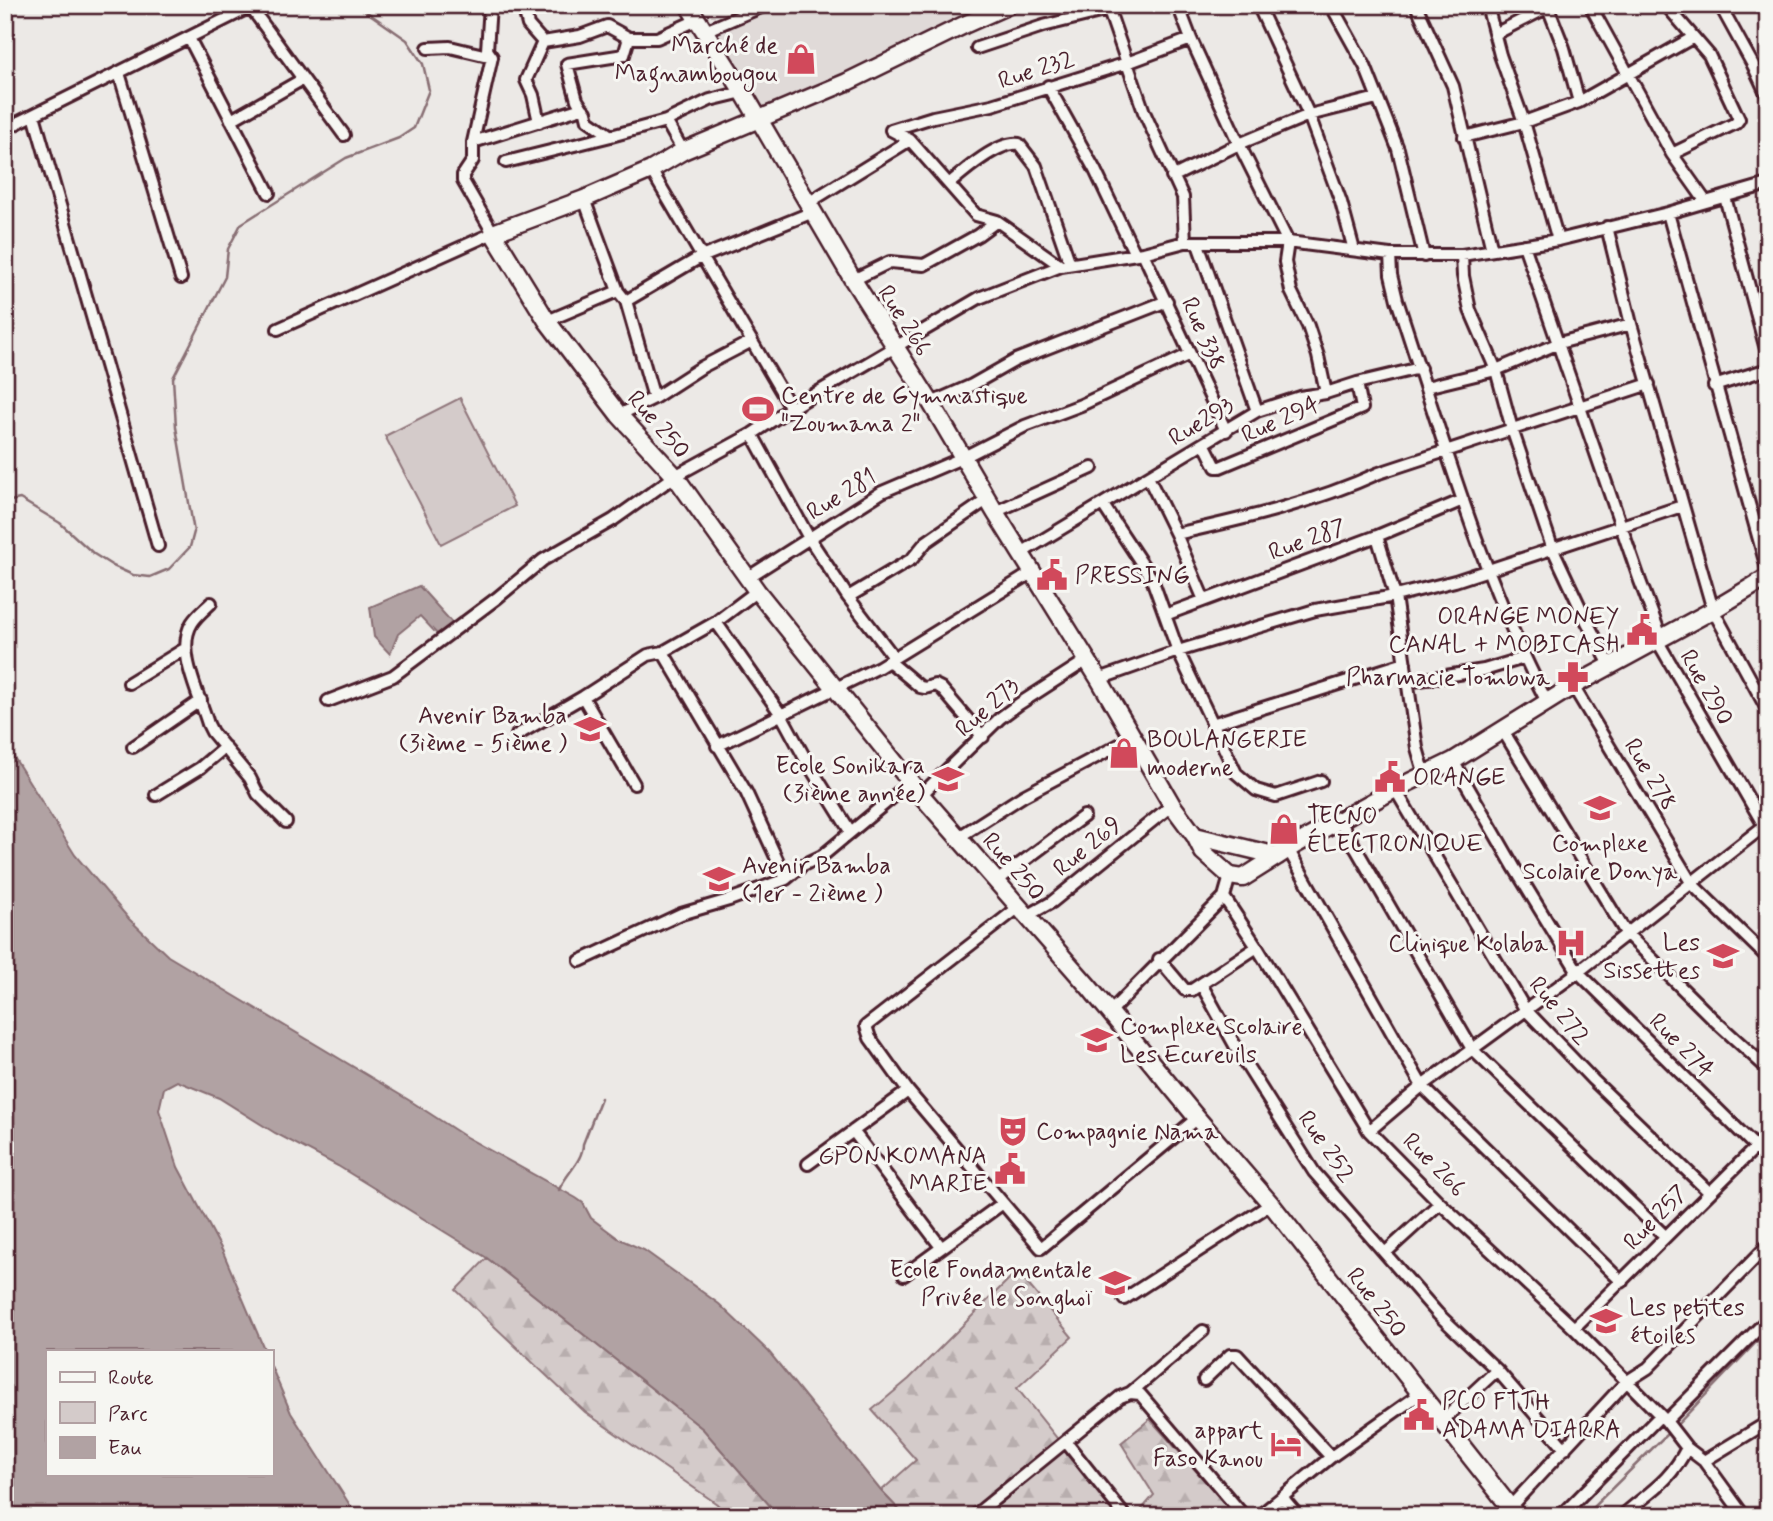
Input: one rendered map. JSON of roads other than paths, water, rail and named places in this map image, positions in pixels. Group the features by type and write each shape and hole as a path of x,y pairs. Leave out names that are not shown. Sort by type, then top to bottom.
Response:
{"street":[{"path":"490,5 487,50 492,57 473,142 473,160 463,175 463,181 493,233"},
{"path":"523,5 528,25 543,42"},
{"name":"Rue 266","path":"688,5 743,92 853,280 1099,679 1171,805 1203,852 1230,876"},
{"path":"543,42 580,36 607,26 629,38 657,38 766,5"},
{"path":"278,329 493,233 584,200 650,170 683,151 846,82 1009,5"},
{"path":"1178,5 1239,144 1288,242 1285,262 1291,291 1308,326 1326,393"},
{"path":"1258,5 1309,115 1341,202 1354,250"},
{"path":"1331,5 1365,66 1398,149 1424,257"},
{"path":"1416,5 1453,86 1492,250"},
{"path":"1487,5 1558,240"},
{"path":"1590,5 1672,153 1706,202"},
{"path":"1666,5 1709,55 1739,119 1672,153"},
{"path":"1720,5 1754,65 1768,97"},
{"path":"5,129 249,6 344,135"},
{"path":"1495,34 1548,6 1564,48 1579,102"},
{"path":"977,48 1107,8 1144,112 1183,197 1185,242"},
{"path":"189,38 269,193"},
{"path":"611,136 588,120 586,112 577,100 567,64 624,55 629,38"},
{"path":"1464,137 1524,122 1579,102 1692,38"},
{"name":"Rue 232","path":"911,140 891,130 933,117 992,105 1127,63 1191,39"},
{"path":"539,122 533,95 526,80 543,42"},
{"path":"428,48 450,47 492,57"},
{"path":"119,73 181,278"},
{"path":"232,120 303,79"},
{"name":"Rue 338","path":"1048,86 1167,301 1226,430"},
{"path":"506,162 666,121 710,100 743,92"},
{"path":"1172,177 1239,144 1309,115 1377,97"},
{"path":"473,142 582,108"},
{"path":"34,115 158,546"},
{"path":"666,121 683,151"},
{"path":"626,301 702,257 810,207 911,140 976,215 997,221 1066,265"},
{"path":"949,184 986,156 1013,143 1019,144 1036,166 1066,265"},
{"path":"650,170 791,408"},
{"path":"328,701 393,676 543,560 613,520 675,476 752,434 791,408 979,298 1066,265 1185,242 1288,242 1390,255 1462,255 1558,240 1668,213 1768,184"},
{"path":"1724,197 1768,356"},
{"path":"584,200 618,291 626,301 654,398"},
{"path":"1110,1012 1159,959 1224,897 1230,876 1243,878 1283,852 1395,789 1453,761 1573,686 1713,610 1768,575 1668,213"},
{"path":"853,280 890,262 924,265 978,235 997,221"},
{"path":"1607,227 1631,324 1713,610 1768,711"},
{"name":"Rue 250","path":"493,233 547,321 619,415 675,476 752,584 916,789 1110,1012 1271,1204 1514,1511"},
{"path":"1198,244 1258,411"},
{"name":"Rue 290","path":"1524,246 1659,639 1766,827"},
{"path":"1390,255 1397,300 1463,500 1524,658 1547,702"},
{"path":"1462,255 1470,310 1496,370 1512,429 1552,547 1610,665"},
{"path":"547,321 618,291"},
{"path":"931,403 972,385 1016,360 1167,301"},
{"path":"1426,387 1496,370 1559,343 1631,324"},
{"path":"619,415 654,398 702,367 752,341"},
{"name":"Rue 281","path":"517,735 648,655 663,652 716,622 752,584 809,538 882,492 962,458 1024,426 1081,405 1190,354"},
{"name":"Rue293","path":"1021,553 1258,411 1300,397 1326,393 1420,368"},
{"path":"1714,386 1768,369"},
{"name":"Rue 294","path":"1204,443 1216,467 1220,467 1362,408 1357,383"},
{"path":"1176,534 1275,512 1380,473 1649,384"},
{"path":"752,434 809,538 891,658 920,687 935,685 941,688 983,737"},
{"path":"848,597 912,559 926,542 992,506 1092,468"},
{"path":"1148,477 1204,600"},
{"name":"Rue 287","path":"1165,615 1377,536 1463,500"},
{"path":"1103,505 1152,579 1178,651 1236,773 1256,790 1276,796 1321,781"},
{"path":"1099,679 1178,651 1315,610 1395,596 1490,570 1552,547 1682,506"},
{"path":"1377,536 1395,596 1417,748 1425,775"},
{"path":"717,746 836,689 1033,572"},
{"path":"211,603 191,624 187,637 186,648 201,700 212,732 250,778 258,794 286,822"},
{"path":"716,622 782,716 849,831"},
{"path":"129,683 186,648"},
{"path":"663,652 746,792 786,879"},
{"path":"1407,682 1484,670 1524,658"},
{"name":"Rue 273","path":"580,961 681,914 786,879 803,865 822,856 849,831 916,789 983,737 1000,718 1019,704 1087,660"},
{"path":"1212,723 1405,663"},
{"name":"Rue 278","path":"1573,686 1692,884 1768,958"},
{"path":"583,697 634,784"},
{"path":"133,747 201,700"},
{"path":"1502,729 1626,933 1768,1069"},
{"path":"959,837 1023,796 1132,738"},
{"path":"156,795 200,768 225,747"},
{"name":"Rue 274","path":"1453,761 1578,972 1768,1159"},
{"name":"Rue 272","path":"1395,789 1525,1009 1593,1080 1709,1192"},
{"name":"Rue 269","path":"908,1091 870,1038 866,1026 1023,912 1052,902 1171,805"},
{"path":"997,881 1084,816"},
{"path":"1340,821 1472,1049 1665,1236"},
{"path":"1369,1131 1422,1086 1578,972 1766,827"},
{"path":"1190,831 1241,848 1283,852"},
{"path":"1283,852 1422,1086 1622,1282"},
{"name":"Rue 266","path":"1224,897 1369,1131 1440,1203 1574,1328 1663,1419 1687,1448 1704,1461 1744,1516"},
{"path":"1159,959 1185,990 1192,990 1257,947"},
{"name":"Rue 252","path":"1201,984 1242,1058 1314,1172 1438,1314 1497,1370 1566,1449"},
{"path":"808,1164 908,1091 1041,1248 1197,1118"},
{"path":"853,1131 941,1247"},
{"name":"Rue 257","path":"1574,1328 1768,1135"},
{"path":"904,1275 1003,1203"},
{"path":"1385,1253 1440,1203"},
{"path":"1124,1299 1271,1204"},
{"path":"1514,1511 1626,1382 1648,1368 1768,1245"},
{"path":"1561,1516 1768,1319"},
{"path":"974,1516 1120,1397 1130,1393 1203,1331"},
{"path":"1204,1380 1230,1355 1237,1355 1331,1457"},
{"path":"1442,1421 1497,1370"},
{"path":"1130,1393 1140,1394 1244,1516"},
{"path":"1259,1516 1331,1457 1420,1394"},
{"path":"1704,1461 1768,1422"},
{"path":"1066,1442 1125,1516"},
{"path":"1627,1514 1676,1469 1687,1448"},
{"path":"1282,1497 1298,1516"}],"water":[{"path":"419,586 455,626 437,634 420,616 398,634 390,654 374,637 370,607"},
{"path":"5,743 75,855 129,919 168,956 466,1137 576,1198 583,1203 591,1218 619,1239 644,1250 719,1304 769,1352 881,1491 905,1516 779,1516 703,1429 487,1258 338,1166 275,1133 219,1098 177,1081 164,1088 159,1110 178,1167 223,1252 265,1350 46,1350 46,1476 273,1476 273,1371 291,1413 357,1516 5,1516"}],"waterway":[{"path":"5,502 20,499 60,523 94,554 133,575 150,577 169,569 190,547 194,532 176,427 173,378 225,277 228,249 241,224 346,158 399,138 414,128 429,90 423,64 407,40 357,5"},
{"path":"559,1190 580,1156 601,1098"},
{"path":"1674,1428 1768,1330"},
{"path":"1584,1516 1669,1432"}],"place":[{"name":"Marché de Magnambougou","path":"801,59"},
{"name":"Centre de Gymnastique \"Zoumana 2\"","path":"758,409"},
{"name":"PRESSING","path":"1052,575"},
{"name":"ORANGE MONEY CANAL + MOBICASH","path":"1642,630"},
{"name":"Pharmacie Tombwa","path":"1573,677"},
{"name":"Avenir Bamba (3ième - 5ième )","path":"590,729"},
{"name":"BOULANGERIE moderne","path":"1124,753"},
{"name":"ORANGE","path":"1390,777"},
{"name":"Ecole Sonikara (3ième année)","path":"948,779"},
{"name":"Complexe Scolaire Donya","path":"1600,808"},
{"name":"TECNO ÉLECTRONIQUE","path":"1284,829"},
{"name":"Avenir Bamba (1er - 2ième )","path":"719,879"},
{"name":"Clinique Kolaba","path":"1571,943"},
{"name":"Les Sissettes","path":"1723,956"},
{"name":"Complexe Scolaire Les Ecureuils","path":"1097,1040"},
{"name":"Compagnie Nama","path":"1013,1131"},
{"name":"GPON KOMANA MARIE","path":"1010,1169"},
{"name":"Ecole Fondamentale Privée le Songhoï","path":"1115,1283"},
{"name":"Les petites étoiles","path":"1606,1321"},
{"name":"PCO FTTH ADAMA DIARRA","path":"1419,1415"},
{"name":"appart Faso Kanou","path":"1286,1444"}]}
